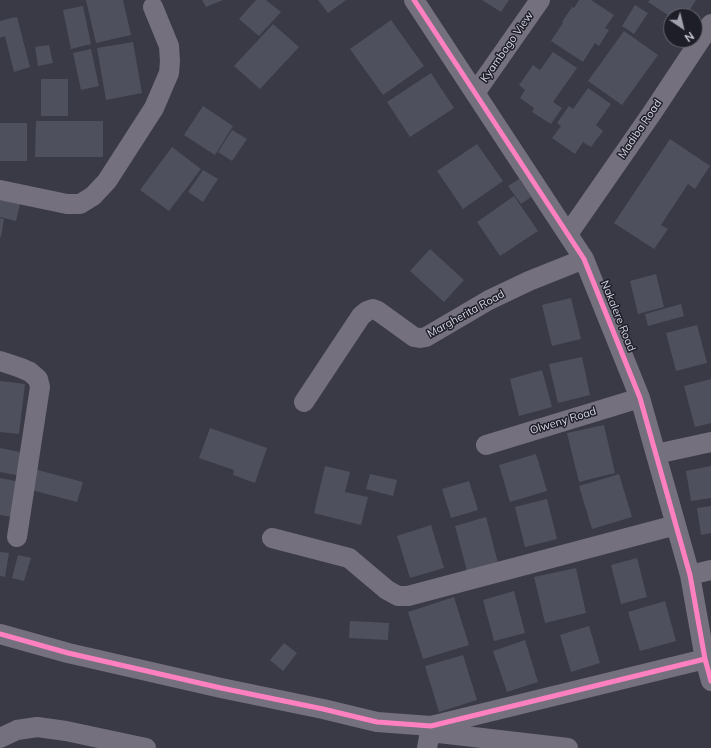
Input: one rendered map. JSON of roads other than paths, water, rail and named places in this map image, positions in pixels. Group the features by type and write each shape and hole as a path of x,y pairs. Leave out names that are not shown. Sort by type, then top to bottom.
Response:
{"street":[{"name":"Nakalere Road","path":"414,0 584,259 640,398 690,575 711,681"},
{"name":"Kyambogo View","path":"475,93 540,0"},
{"path":"0,190 67,204 80,204 93,196 107,181 154,108 169,73 169,46 153,7"},
{"name":"Madiba Road","path":"568,234 652,113 711,24"},
{"name":"Margherita Road","path":"304,402 361,316 367,311 373,309 378,311 414,337 426,337 489,300 529,280 584,259"},
{"path":"0,361 30,372 38,379 40,387 18,537"},
{"name":"Olweny Road","path":"486,445 640,398"},
{"path":"656,454 711,442"},
{"path":"272,538 349,558 387,590 398,596 408,596 676,525"},
{"path":"690,575 711,570"},
{"path":"0,634 76,654 214,686 323,709 429,735 568,748"},
{"path":"429,735 706,659"},
{"path":"0,738 17,730 37,727 66,731 146,748"}]}
